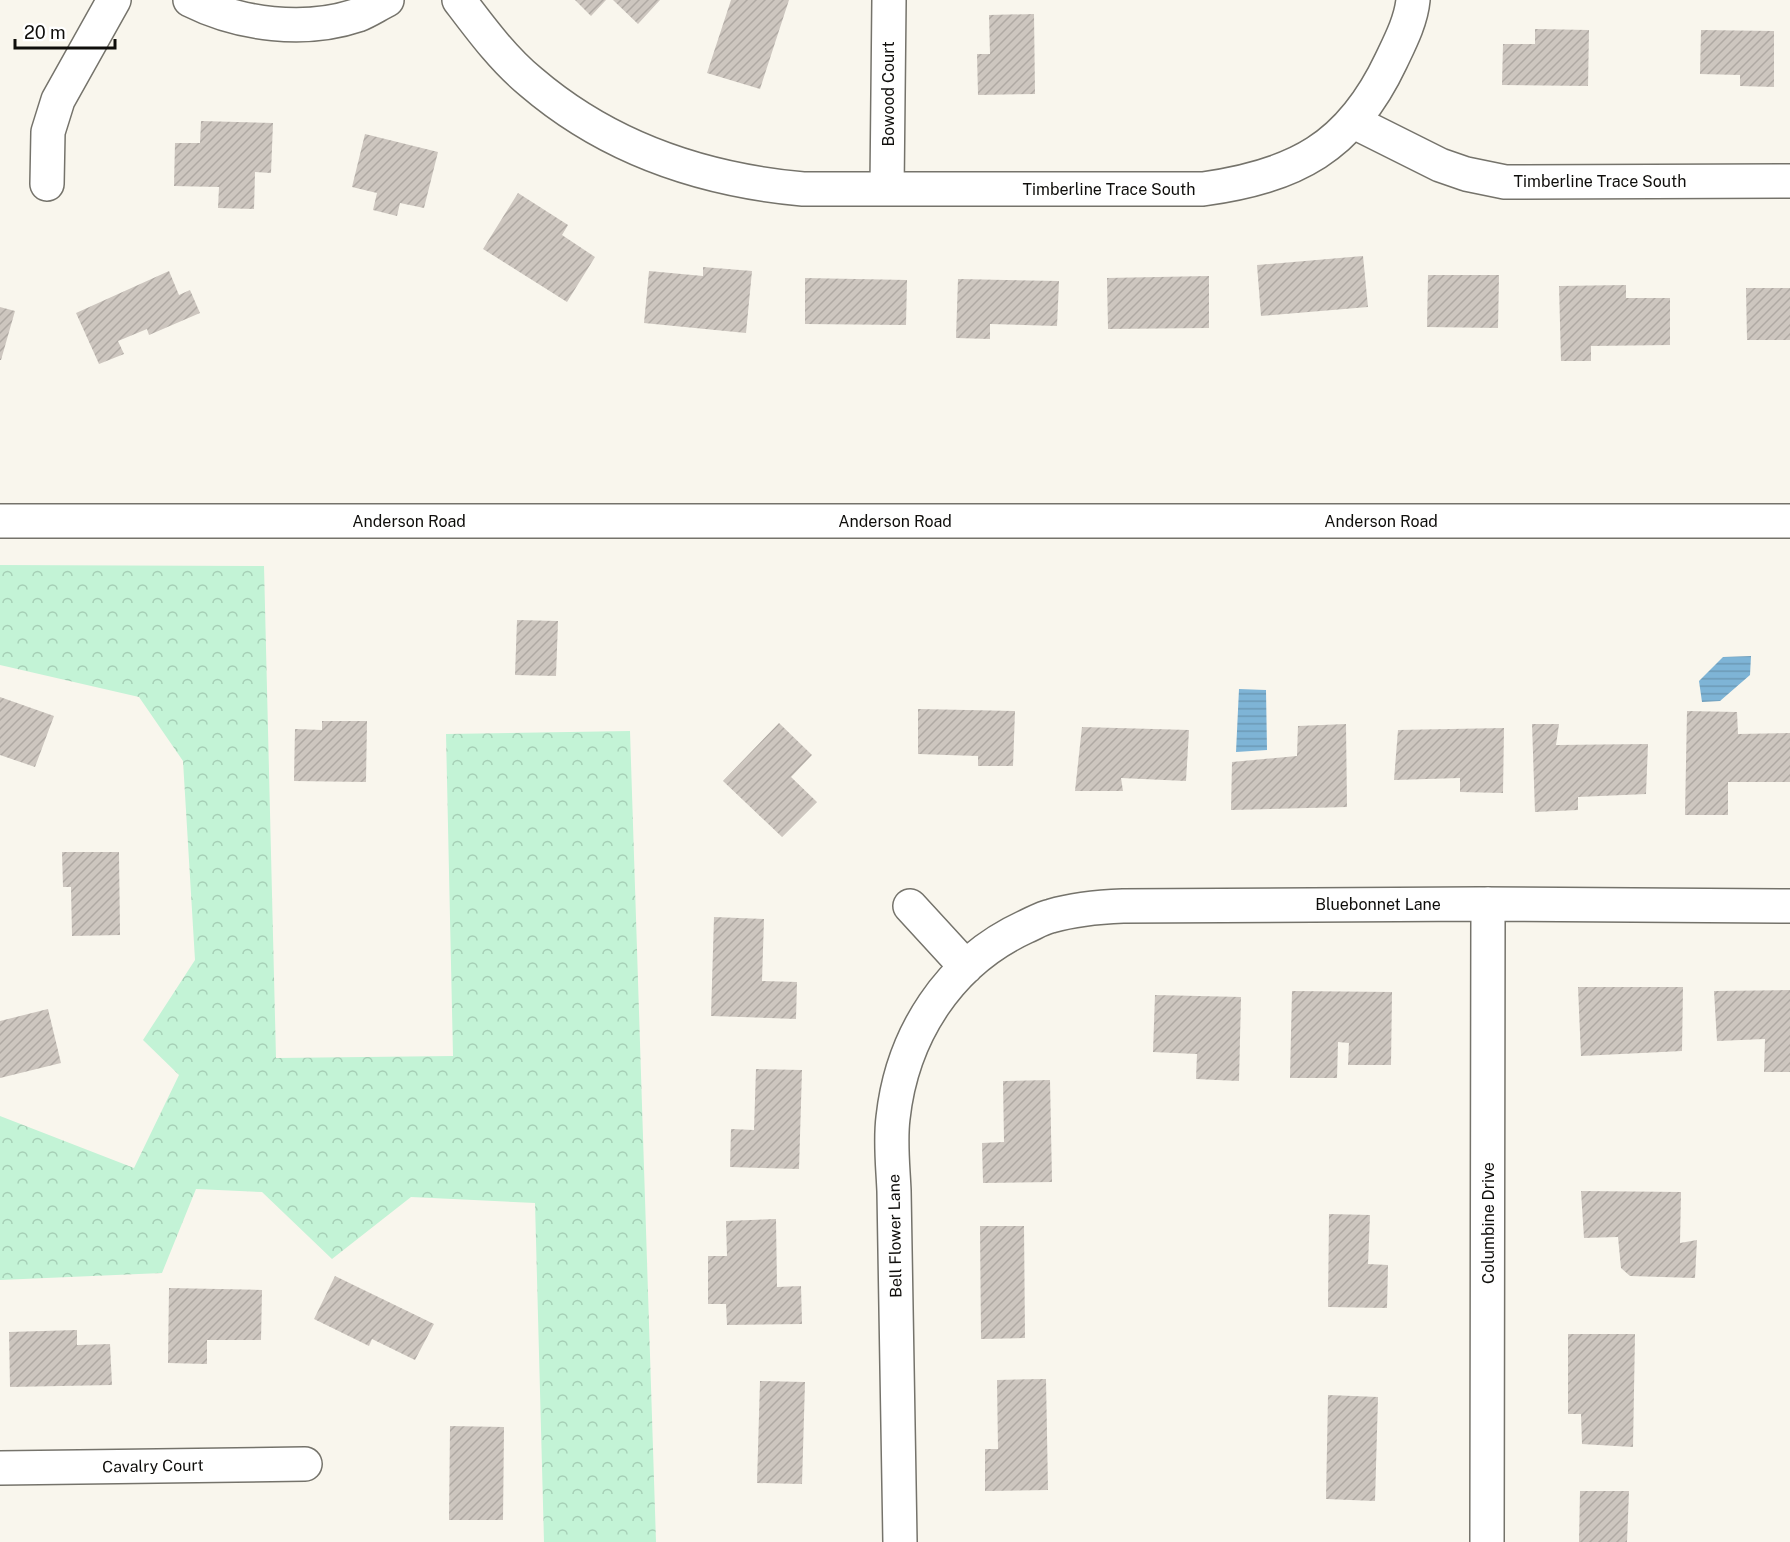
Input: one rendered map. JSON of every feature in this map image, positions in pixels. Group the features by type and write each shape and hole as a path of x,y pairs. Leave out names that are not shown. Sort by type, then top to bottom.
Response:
{"street":[{"path":"47,184 48,132 58,100 114,0"},
{"path":"190,0 236,18 283,24 335,21 359,14 387,0"},
{"name":"Timberline Trace South","path":"459,0 484,34 530,82 569,112 644,152 703,172 766,185 803,189 1203,189 1233,185 1276,174 1312,156 1335,140 1354,122 1440,165 1466,174 1505,182 1790,181"},
{"name":"Bowood Court","path":"887,189 889,0"},
{"path":"1354,122 1370,101 1401,42 1413,0"},
{"name":"Anderson Road","path":"0,521 1790,521"},
{"name":"Bluebonnet Lane","path":"972,961 1010,934 1049,916 1084,908 1488,904 1790,906"},
{"name":"Columbine Drive","path":"1487,1542 1488,904"},
{"path":"910,906 972,961"},
{"name":"Bell Flower Lane","path":"900,1542 895,1203 891,1139 893,1116 906,1059 922,1023 942,991 972,961"},
{"name":"Cavalry Court","path":"0,1468 305,1464"}],"green space":[{"path":"0,565 264,566 276,1058 453,1056 446,734 630,731 656,1542 544,1542 535,1203 411,1197 332,1259 262,1192 196,1189 162,1273 0,1280 0,1116 134,1168 179,1075 143,1040 195,960 183,761 139,697 0,665"}],"water":[{"path":"1751,656 1750,675 1720,701 1702,702 1699,681 1723,657"},
{"path":"1239,689 1266,690 1267,750 1236,752"}],"building":[{"path":"575,0 606,0 591,16"},
{"path":"613,0 660,0 638,24"},
{"path":"731,0 789,0 760,89 707,73"},
{"path":"1034,14 1035,94 978,95 977,54 990,54 989,15"},
{"path":"1535,29 1589,30 1588,86 1502,85 1503,44 1535,44"},
{"path":"1701,30 1774,31 1774,87 1740,86 1740,75 1700,74"},
{"path":"201,121 273,123 271,173 255,172 254,209 218,208 219,187 174,186 175,143 200,143"},
{"path":"365,134 438,152 424,208 400,203 397,216 373,210 377,193 352,187"},
{"path":"518,193 568,225 562,235 595,257 567,302 483,249"},
{"path":"1363,256 1368,307 1261,316 1257,265"},
{"path":"703,267 752,271 746,333 644,323 649,271 703,276"},
{"path":"169,271 179,295 190,290 200,313 149,335 147,329 118,341 124,354 99,364 76,313"},
{"path":"1428,275 1499,275 1498,328 1427,327"},
{"path":"1209,276 1209,328 1108,329 1107,278"},
{"path":"805,278 907,280 906,325 805,324"},
{"path":"958,279 1059,281 1057,326 990,324 990,339 956,338"},
{"path":"1626,285 1626,298 1670,298 1670,345 1591,346 1591,361 1561,361 1559,286"},
{"path":"1746,288 1790,288 1790,340 1747,340"},
{"path":"0,307 15,311 1,360 0,360"},
{"path":"517,620 558,621 556,676 515,675"},
{"path":"0,697 54,716 35,767 0,755"},
{"path":"918,709 1015,711 1013,766 978,766 978,756 918,754"},
{"path":"1687,711 1737,712 1738,734 1790,733 1790,782 1728,782 1728,815 1685,815"},
{"path":"322,721 367,721 366,782 294,781 295,729 322,730"},
{"path":"779,723 812,755 791,777 817,802 782,837 723,781"},
{"path":"1346,724 1347,807 1231,810 1232,762 1297,756 1298,726"},
{"path":"1532,724 1559,724 1556,745 1648,744 1646,794 1578,797 1578,810 1535,812"},
{"path":"1082,727 1189,730 1186,781 1121,778 1123,791 1075,791"},
{"path":"1504,728 1503,793 1460,792 1460,778 1394,780 1398,730"},
{"path":"62,852 119,852 120,935 72,936 71,887 63,887"},
{"path":"714,917 764,919 762,981 797,982 796,1019 711,1016"},
{"path":"1578,987 1683,987 1682,1051 1581,1056"},
{"path":"1790,990 1790,1072 1764,1072 1765,1039 1717,1041 1714,991"},
{"path":"1292,991 1392,992 1391,1065 1348,1065 1349,1043 1338,1042 1337,1078 1290,1078"},
{"path":"1155,995 1241,997 1239,1081 1196,1079 1197,1054 1153,1052"},
{"path":"48,1009 61,1063 0,1078 0,1021"},
{"path":"756,1069 802,1070 799,1169 730,1167 731,1129 754,1130"},
{"path":"1050,1080 1052,1182 983,1183 982,1143 1004,1142 1003,1081"},
{"path":"1581,1191 1681,1192 1680,1243 1697,1240 1695,1278 1630,1276 1621,1268 1618,1237 1584,1238"},
{"path":"1329,1214 1370,1215 1368,1264 1388,1265 1387,1308 1328,1307"},
{"path":"776,1219 777,1287 801,1286 802,1324 727,1325 726,1304 708,1304 708,1256 727,1256 726,1221"},
{"path":"980,1226 1024,1226 1025,1338 981,1339"},
{"path":"335,1276 434,1324 415,1360 372,1339 369,1346 314,1319"},
{"path":"169,1288 262,1290 261,1340 207,1340 207,1364 168,1363"},
{"path":"77,1330 77,1345 110,1344 112,1385 10,1387 9,1332"},
{"path":"1568,1334 1635,1334 1633,1447 1582,1444 1581,1414 1568,1414"},
{"path":"1046,1379 1048,1490 985,1491 985,1449 998,1449 997,1380"},
{"path":"760,1381 805,1382 802,1484 757,1483"},
{"path":"1328,1395 1378,1397 1375,1501 1326,1499"},
{"path":"450,1426 504,1427 503,1520 449,1520"},
{"path":"1580,1491 1629,1491 1627,1542 1579,1542"}]}
